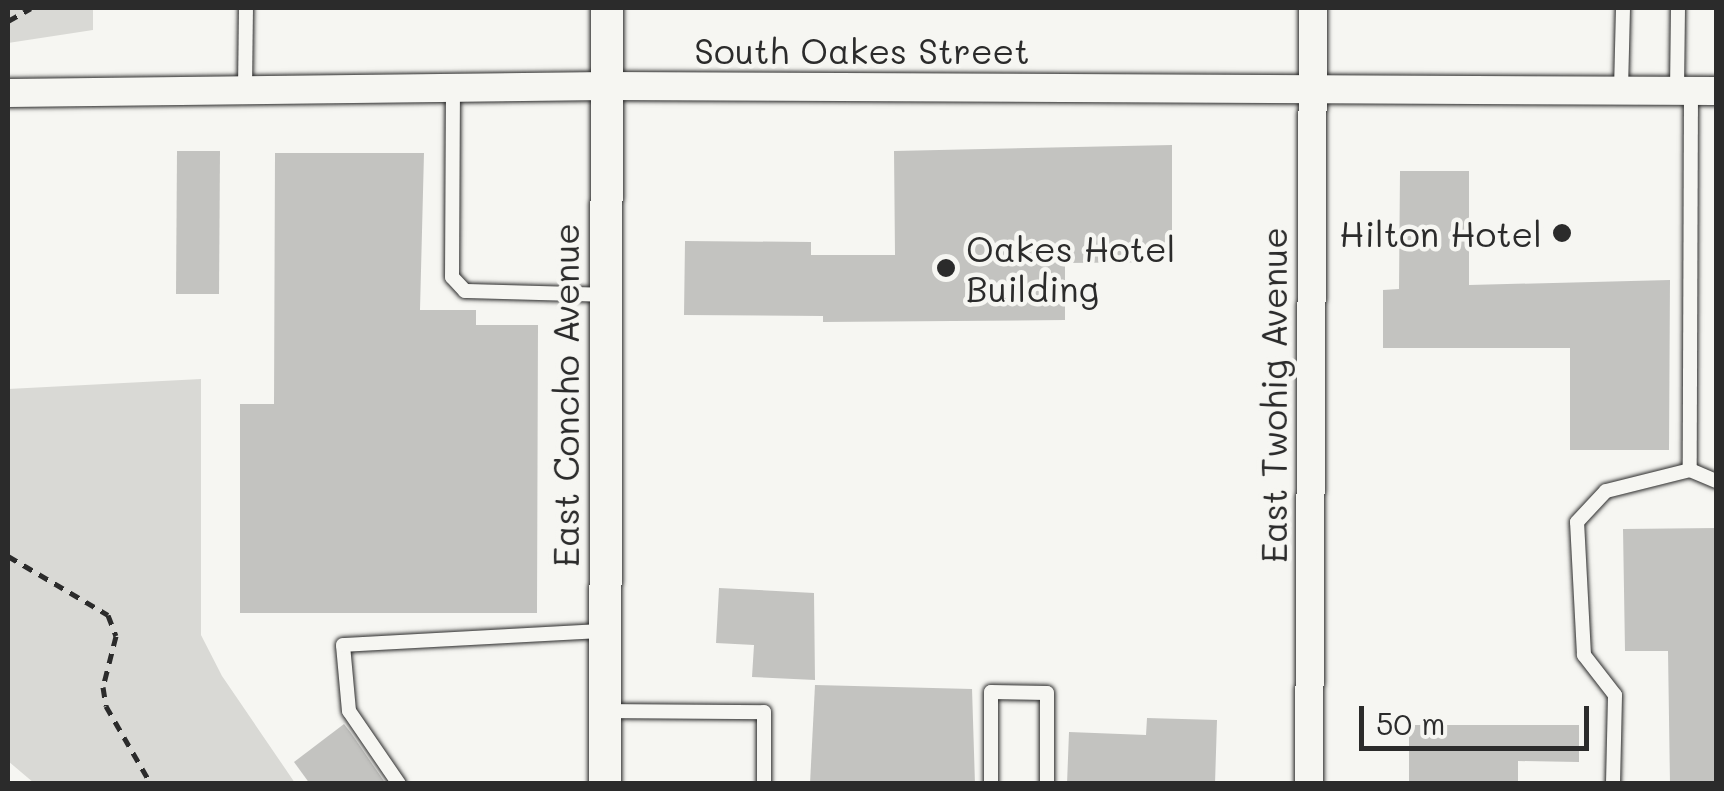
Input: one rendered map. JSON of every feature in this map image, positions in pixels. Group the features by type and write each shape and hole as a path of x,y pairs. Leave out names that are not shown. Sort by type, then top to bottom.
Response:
{"street":[{"name":"East Concho Avenue","path":"604,784 607,8"},
{"name":"East Twohig Avenue","path":"1309,784 1313,8"},
{"name":"South Oakes Street","path":"8,92 606,86 1695,90"}],"lane":[{"path":"245,89 246,8"},
{"path":"1621,90 1623,8"},
{"path":"1678,8 1695,90 1690,470"},
{"path":"453,88 452,277 466,291 605,295"},
{"path":"1613,784 1616,695 1584,654 1577,522 1606,491 1690,470 1716,481"},
{"path":"399,784 350,711 343,645 604,630"},
{"path":"991,784 990,692 1047,694 1047,784"},
{"path":"604,711 764,712 764,784"}],"path":[{"path":"8,21 30,8"},
{"path":"8,556 108,615 116,636 103,687 106,706 152,784"}],"shaded area":[{"path":"8,8 93,8 93,30 8,43"},
{"path":"201,379 201,635 222,676 295,783 34,783 8,761 8,389"}],"building":[{"path":"1172,145 1172,262 1065,263 1065,320 823,322 823,316 684,315 685,241 811,242 811,255 895,255 894,151"},
{"path":"177,151 220,151 219,294 176,294"},
{"path":"275,153 424,153 420,310 476,310 476,325 538,325 537,613 240,613 240,404 274,404"},
{"path":"1400,171 1469,171 1469,285 1670,280 1669,450 1570,450 1570,348 1383,348 1383,290 1399,289"},
{"path":"1716,528 1716,784 1670,784 1668,651 1625,651 1623,529"},
{"path":"719,588 814,593 815,680 752,677 754,645 716,643"},
{"path":"815,685 972,689 975,784 810,784"},
{"path":"1147,718 1217,720 1215,784 1067,784 1069,732 1146,735"},
{"path":"344,724 386,784 310,784 294,762"},
{"path":"1409,725 1579,725 1579,762 1518,761 1518,784 1409,784"}],"place":[{"name":"Hilton Hotel","path":"1562,233"},
{"name":"Oakes Hotel Building","path":"946,268"}]}
